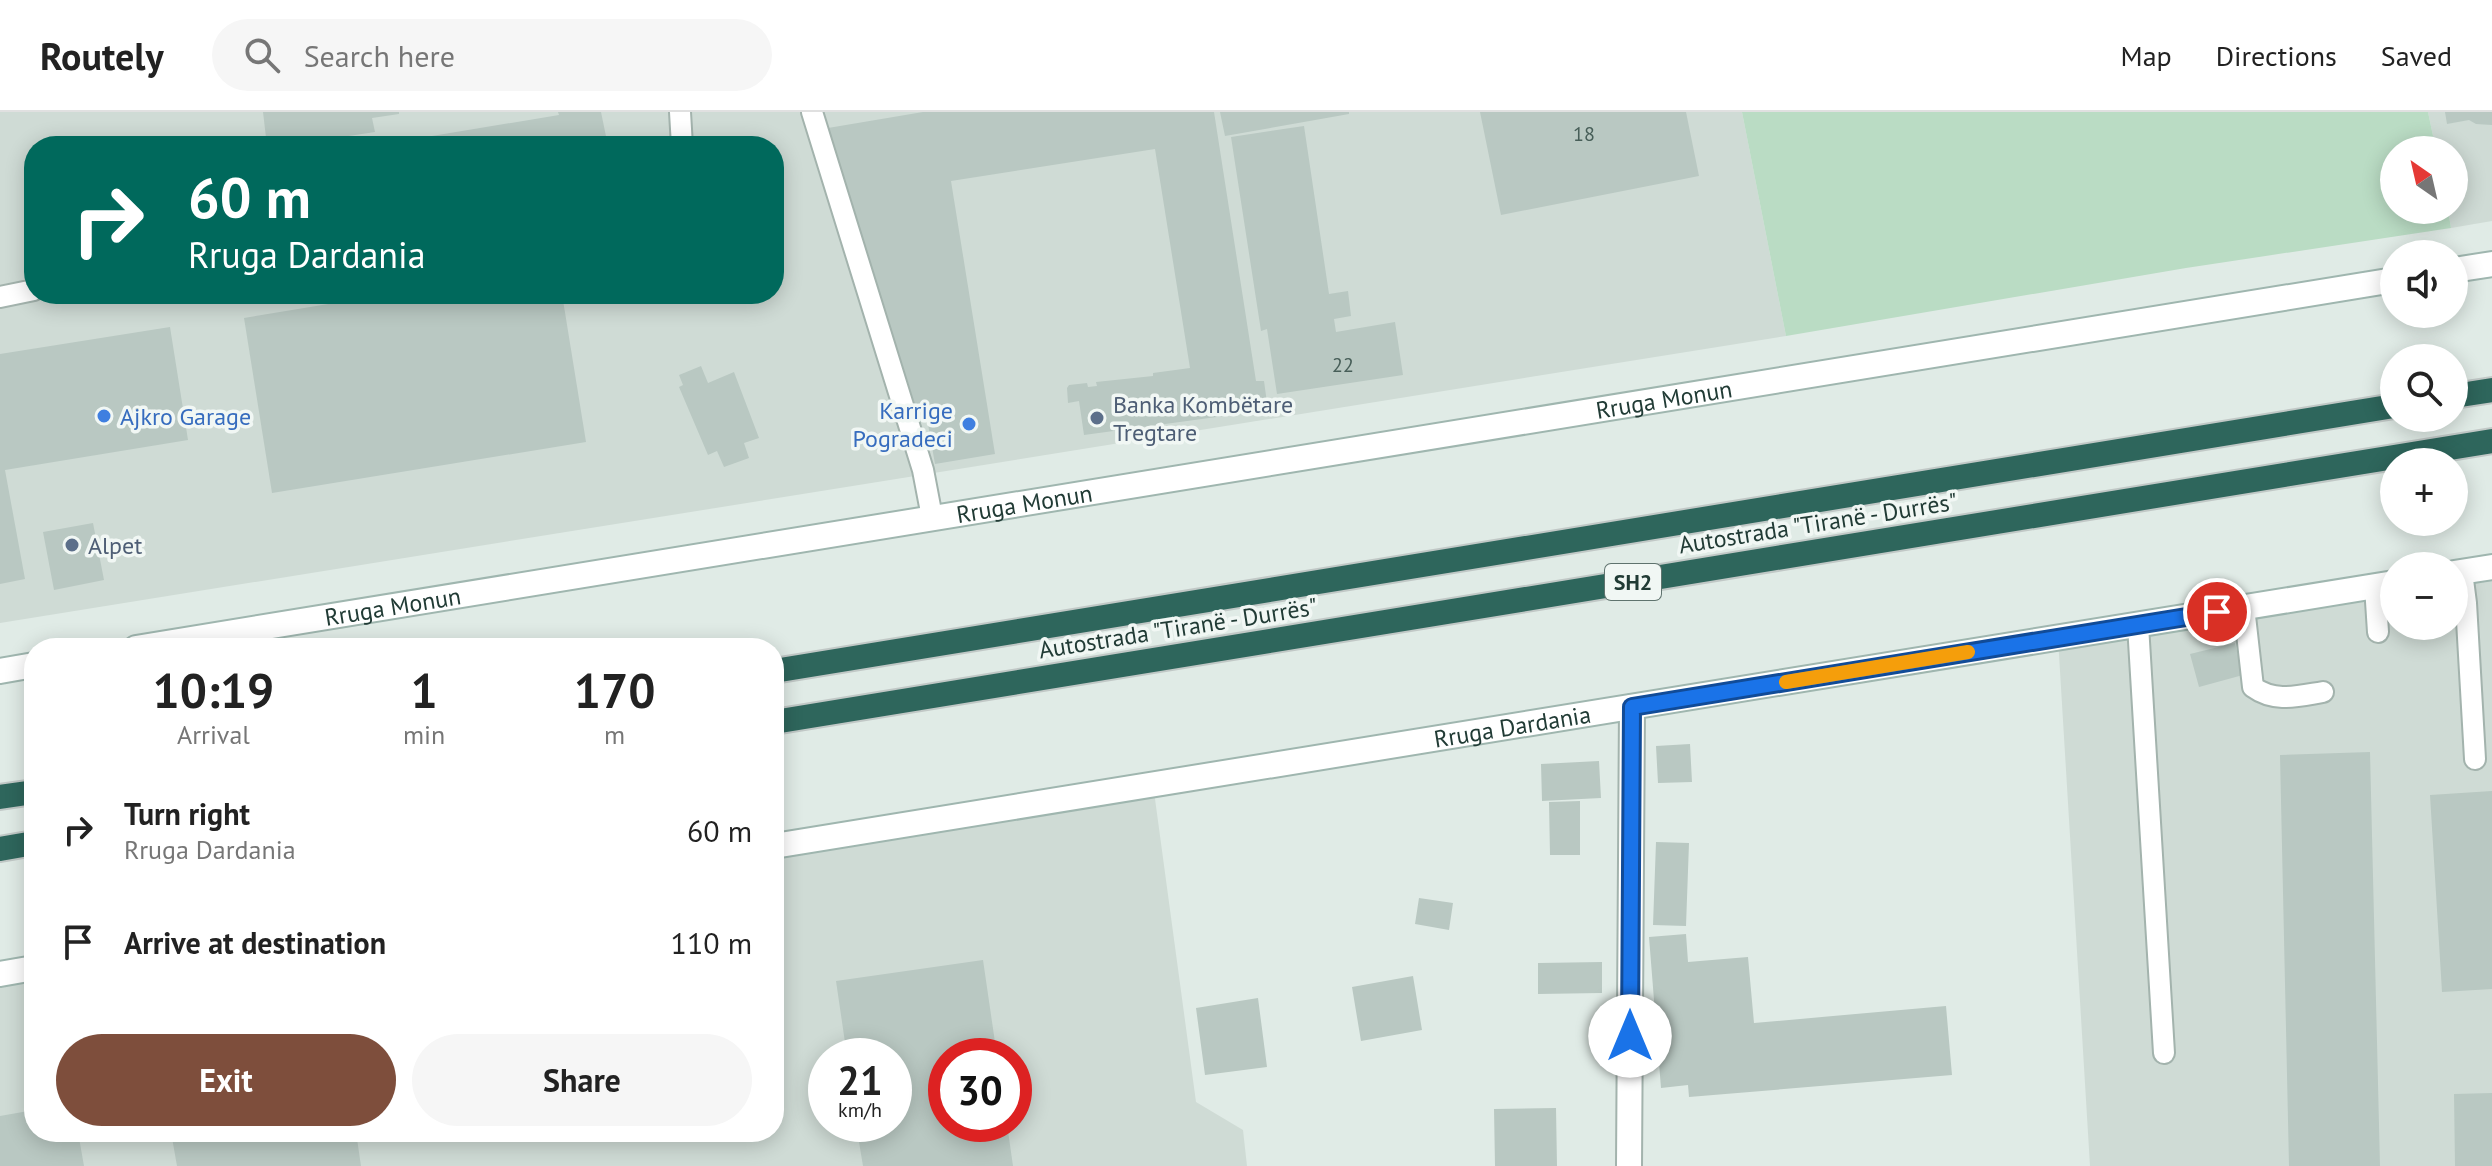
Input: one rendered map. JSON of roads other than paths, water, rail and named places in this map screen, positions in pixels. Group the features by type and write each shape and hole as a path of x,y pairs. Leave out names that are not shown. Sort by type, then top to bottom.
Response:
{"highway":[{"path":"2468,394 2492,390"},
{"name":"Autostrada \"Tiranë - Durrës\"","path":"784,669 2380,408"},
{"name":"Autostrada \"Tiranë - Durrës\"","path":"784,720 2492,441"},
{"path":"0,797 24,793"},
{"path":"0,849 24,845"}],"main road":[{"path":"2468,268 2492,264"},
{"name":"Rruga Monun","path":"197,638 2380,282"},
{"path":"2468,571 2492,567"},
{"name":"Rruga Dardania","path":"784,844 2380,585"},
{"path":"0,671 24,667"},
{"path":"1629,1166 1632,707"},
{"path":"0,974 24,970"}],"lane":[{"path":"680,112 681,136"},
{"name":"Rruga Monun","path":"812,112 923,470 932,517"},
{"path":"0,297 24,292"},
{"path":"2244,607 2253,687 2263,694 2279,698 2323,692"},
{"path":"2378,632 2380,618"},
{"path":"2138,625 2164,1053"},
{"path":"2468,638 2475,759"}],"place":[{"name":"Ajkro Garage","path":"104,416"},
{"name":"Banka Kombëtare Tregtare","path":"1097,418"},
{"name":"Karrige Pogradeci","path":"969,424"},
{"name":"Alpet","path":"72,545"}]}
